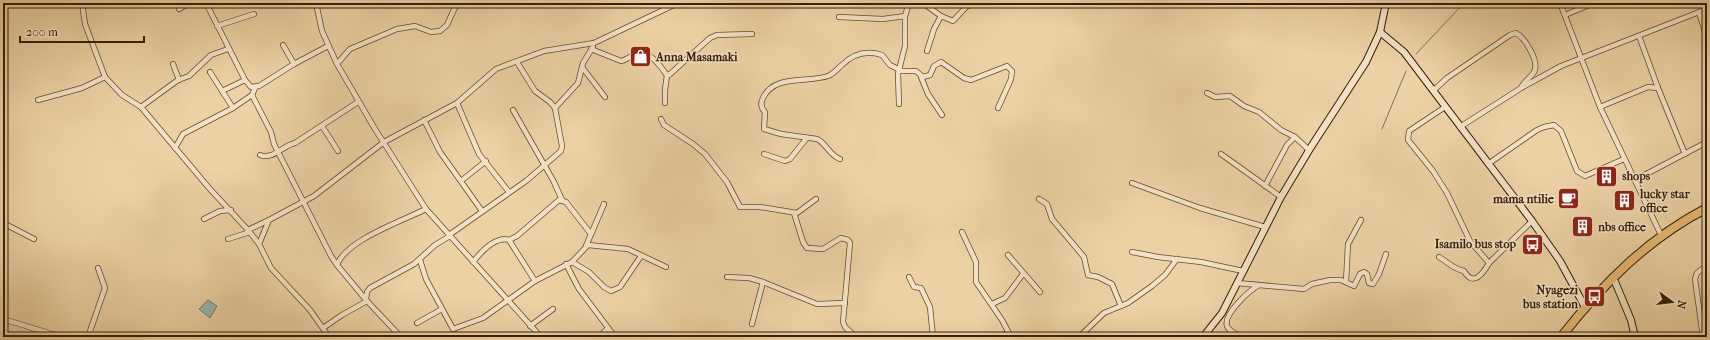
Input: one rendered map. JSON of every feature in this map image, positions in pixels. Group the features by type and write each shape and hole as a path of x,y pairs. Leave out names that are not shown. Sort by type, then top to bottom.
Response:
{"highway":[{"path":"1561,337 1585,307 1613,277 1661,235 1707,208"}],"street":[{"path":"82,3 85,24 105,77 122,95 141,107 209,188 231,210 259,244 271,268 310,310 329,337"},
{"path":"180,9 190,3"},
{"path":"206,3 245,80 249,85 255,88"},
{"path":"316,3 322,31 337,64 358,102 426,209 507,301 541,337"},
{"path":"337,64 350,50 397,29 419,26 431,32 440,31 446,25 457,3"},
{"path":"228,239 249,231 304,202 384,142 458,103 496,69 544,51 594,43 678,3"},
{"path":"899,104 899,70 905,46 905,16 909,3"},
{"path":"923,3 941,16 954,20 967,6 979,3"},
{"path":"1204,337 1222,313 1281,197 1309,150 1358,77 1380,32 1386,3"},
{"path":"1560,3 1600,107 1661,235"},
{"path":"1565,15 1594,3"},
{"path":"1460,127 1521,88 1561,66 1580,57 1639,36 1707,9"},
{"path":"1699,12 1707,38"},
{"path":"217,26 254,14"},
{"path":"839,17 883,19 905,16"},
{"path":"927,51 934,28 941,16"},
{"path":"1380,32 1404,52 1532,221 1560,261 1585,307"},
{"path":"1433,91 1447,78 1500,42 1516,33 1533,55 1536,67 1534,73 1521,88"},
{"path":"665,103 664,90 668,75 676,70 710,38 717,35 752,34"},
{"path":"1639,36 1684,154"},
{"path":"555,108 578,83 582,67 594,43"},
{"path":"283,45 294,64"},
{"path":"175,148 183,134 233,108 252,95 255,88 294,64 328,46"},
{"path":"141,107 179,80 188,76 211,55 228,49"},
{"path":"591,49 621,61 637,53 643,53 651,57 668,75"},
{"path":"840,159 831,155 821,141 776,133 764,129 765,112 762,109 761,103 768,91 785,82 829,76 852,57 862,53 882,55 890,65 899,70 916,71 921,77 928,94 942,115"},
{"path":"367,300 367,292 370,288 407,269 420,260 435,245 545,166 561,151 562,146 555,108 550,102 535,91 517,62"},
{"path":"921,77 930,75 934,66 940,62 964,78 971,80 1007,66 1012,71 998,108"},
{"path":"173,64 179,80"},
{"path":"582,67 605,97"},
{"path":"210,72 233,108"},
{"path":"38,100 82,88 105,77"},
{"path":"222,91 245,80"},
{"path":"1600,107 1648,87 1658,88"},
{"path":"1207,93 1216,97 1230,96 1244,106 1259,112 1281,130 1295,137 1309,150"},
{"path":"252,95 271,132 272,140 337,265 401,337"},
{"path":"260,154 270,156 278,152 308,136 339,113 358,102"},
{"path":"458,103 479,154 509,192"},
{"path":"1445,107 1409,131 1408,140 1433,171 1447,194 1470,241 1490,263"},
{"path":"514,110 560,192 562,200 591,234"},
{"path":"661,119 664,125 693,144 705,154 727,182 738,206 744,208 760,207 794,213 800,212 816,199"},
{"path":"424,120 440,152 482,211"},
{"path":"1488,164 1537,130 1554,125 1561,131 1577,171 1582,175 1585,176 1624,159"},
{"path":"322,126 338,151"},
{"path":"1265,186 1287,145 1295,137"},
{"path":"764,154 785,161 801,146 806,139"},
{"path":"1635,180 1707,142"},
{"path":"1221,154 1281,197"},
{"path":"461,181 486,161"},
{"path":"1132,183 1200,208 1265,227"},
{"path":"1039,199 1047,204 1052,219 1084,257 1088,275 1098,277 1112,284 1121,306"},
{"path":"473,262 498,240 509,240 538,218 553,203 562,200"},
{"path":"420,260 426,279 450,327 454,329 483,318 535,281 572,262 586,246 604,204"},
{"path":"337,265 343,254 373,233 426,209"},
{"path":"204,219 220,211 231,210"},
{"path":"794,213 803,242 807,248 822,249 842,238 846,239 850,243 844,322 845,327 856,337"},
{"path":"259,244 269,220"},
{"path":"1346,282 1348,244 1361,220"},
{"path":"1439,257 1449,263 1452,268 1464,271 1467,278 1474,279 1479,276 1532,221"},
{"path":"3,223 34,239"},
{"path":"962,232 976,262 975,281 992,304 1010,335 986,337"},
{"path":"509,240 525,262 535,281"},
{"path":"586,246 593,244 628,249 666,267"},
{"path":"1132,252 1201,262 1243,272"},
{"path":"1237,283 1304,289 1312,284 1330,280 1346,282 1354,286 1360,274 1364,272 1367,274 1369,283 1374,284 1386,254"},
{"path":"1008,255 1040,292"},
{"path":"572,262 589,272 604,287 611,291 620,287 641,256"},
{"path":"1079,337 1104,313 1139,296 1165,275 1177,259"},
{"path":"566,264 580,289 615,337"},
{"path":"1703,337 1695,279 1697,273 1707,265"},
{"path":"88,337 105,288 98,268"},
{"path":"992,304 1005,298 1023,274"},
{"path":"727,276 749,278 763,282 817,304 845,303"},
{"path":"909,277 914,287 921,288 928,301 933,337"},
{"path":"1613,277 1631,320 1635,337"},
{"path":"752,324 763,282"},
{"path":"1242,337 1226,326 1227,319 1237,304 1259,284"},
{"path":"323,328 367,300"},
{"path":"417,323 442,309"},
{"path":"530,326 553,309"},
{"path":"3,319 62,337"},
{"path":"599,337 608,328"},
{"path":"39,337 41,331"}],"water":[{"path":"208,300 217,306 210,318 199,309"}],"waterway":[{"path":"1416,54 1464,3"},
{"path":"1382,129 1406,71"}],"place":[{"name":"Anna Masamaki","path":"640,57"},
{"name":"shops","path":"1607,176"},
{"name":"mama ntilie","path":"1569,199"},
{"name":"lucky star office","path":"1624,201"},
{"name":"nbs office","path":"1583,227"},
{"name":"Isamilo bus stop","path":"1532,244"},
{"name":"Nyagezi bus station","path":"1594,297"}]}
